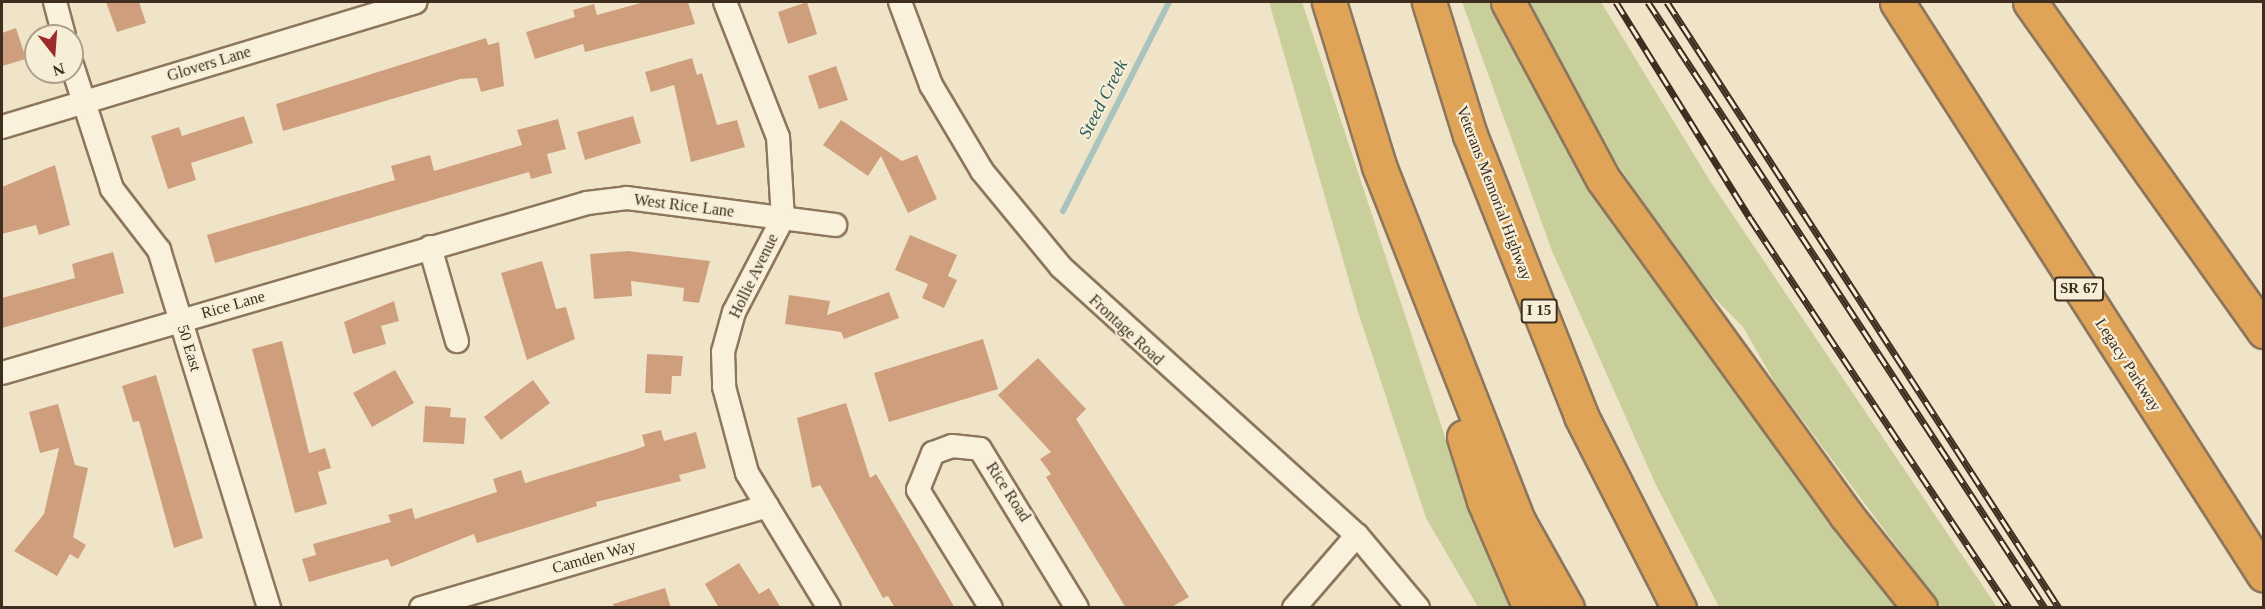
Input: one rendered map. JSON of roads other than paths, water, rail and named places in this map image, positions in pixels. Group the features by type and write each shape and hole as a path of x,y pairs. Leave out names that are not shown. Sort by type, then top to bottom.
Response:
{"highway":[{"path":"1329,2 1484,501 1530,608"},
{"name":"Veterans Memorial Highway","path":"1429,2 1470,135 1581,416 1679,608"},
{"path":"1508,2 1603,179 1846,515 1920,608"},
{"name":"Legacy Parkway","path":"1897,2 2264,576"},
{"path":"2030,2 2264,331"},
{"path":"1379,166 1517,519 1567,608"}],"street":[{"path":"55,2 61,24"},
{"name":"Glovers Lane","path":"2,127 415,2"},
{"name":"Hollie Avenue","path":"724,2 778,137 783,218 734,312 723,352 724,387 747,473 829,608"},
{"name":"Frontage Road","path":"900,2 931,86 982,171 1060,267 1357,535 1418,608"},
{"name":"50 East","path":"77,84 112,189 159,250 269,608"},
{"name":"West Rice Lane","path":"430,247 540,215 627,198 835,225"},
{"path":"430,247 457,341"},
{"name":"Rice Lane","path":"2,374 430,247"},
{"name":"Rice Road","path":"991,608 918,490 933,453 952,446 980,449 1077,608"},
{"name":"Camden Way","path":"421,608 767,506"},
{"path":"1294,608 1357,535"}],"waterway":[{"name":"Steed Creek","path":"1063,211 1169,2"}],"railway":[{"path":"1616,2 1750,218 2009,608"},
{"path":"1648,2 2045,608"},
{"path":"1667,2 2059,608"}]}
